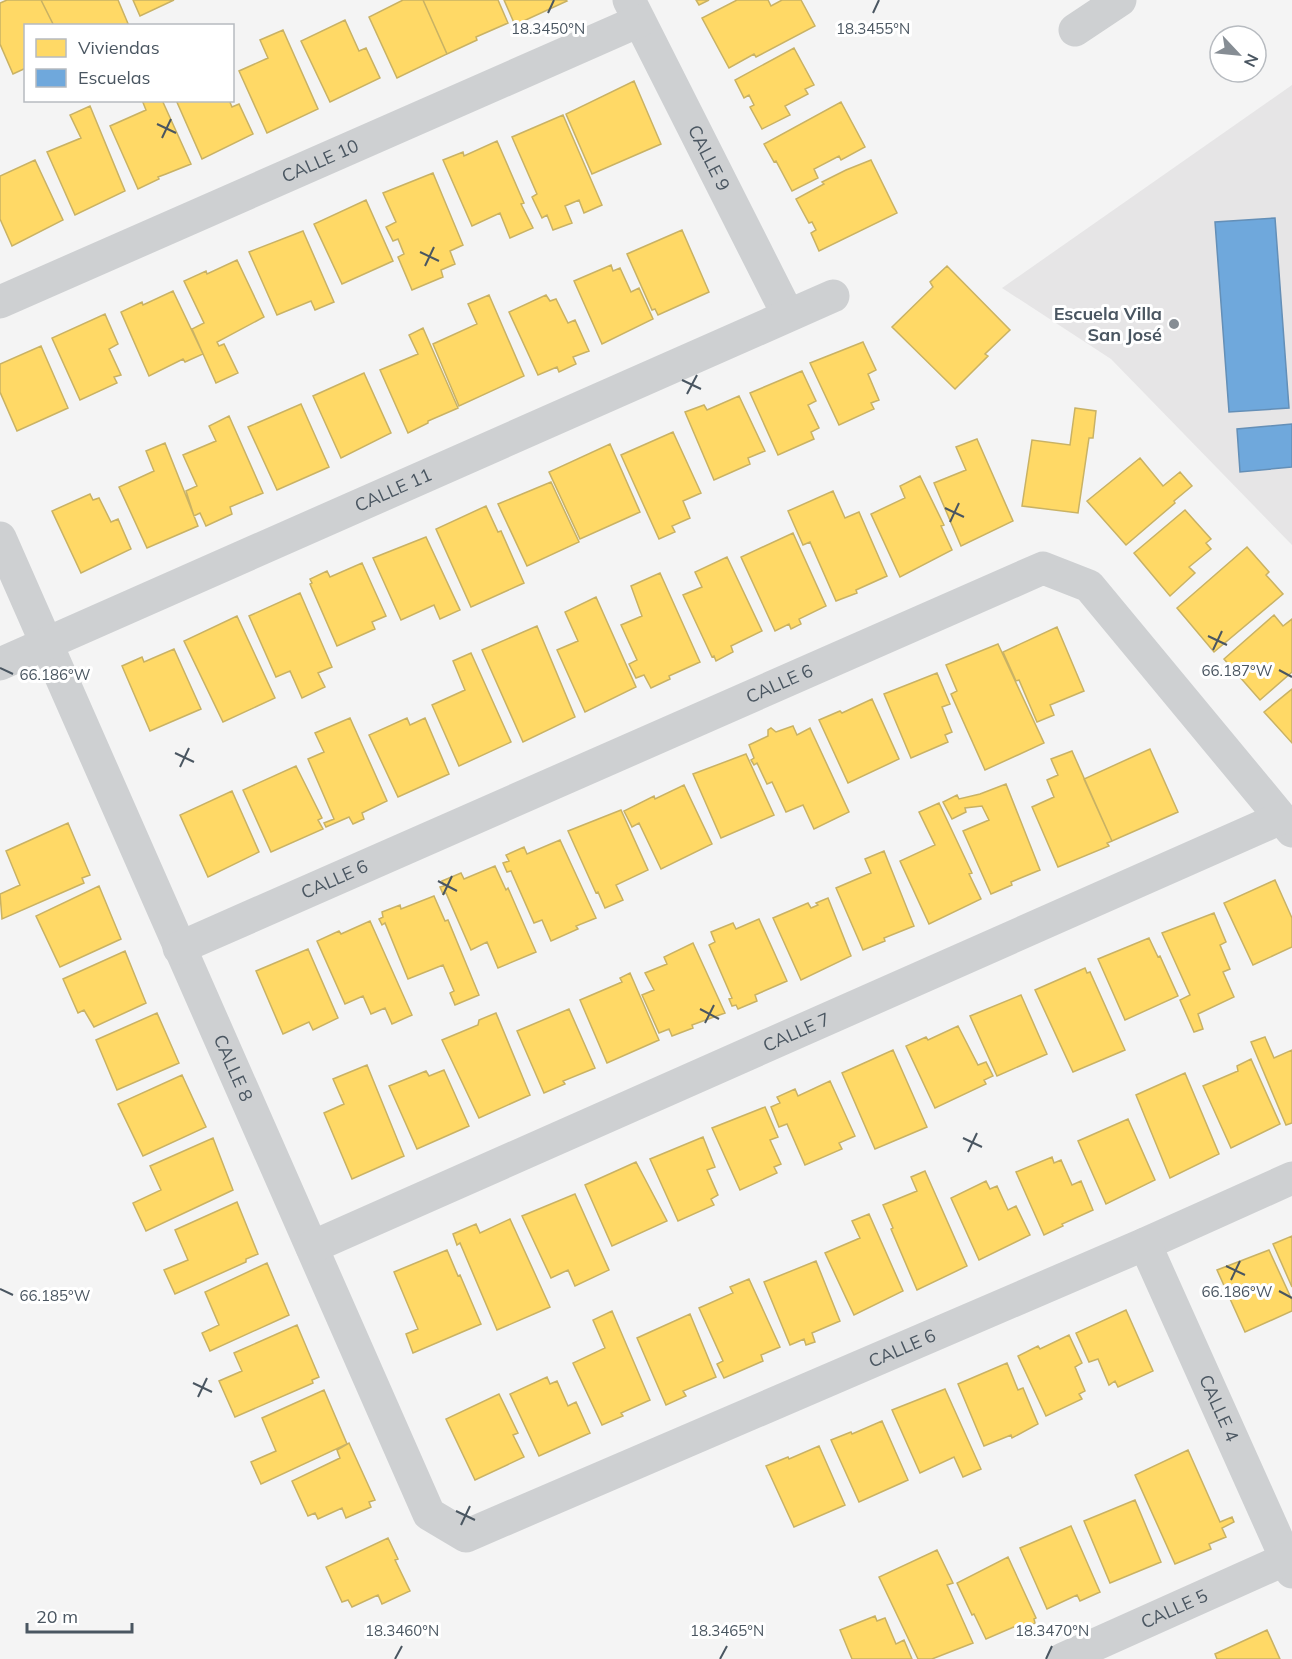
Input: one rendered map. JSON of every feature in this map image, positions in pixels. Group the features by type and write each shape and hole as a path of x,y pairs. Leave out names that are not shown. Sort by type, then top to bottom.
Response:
{"street":[{"path":"1075,30 1120,0"},
{"name":"CALLE 10","path":"0,302 634,10"},
{"name":"CALLE 9","path":"634,10 788,315"},
{"name":"CALLE 11","path":"0,664 833,296"},
{"name":"CALLE 8","path":"0,538 429,1514 466,1536 512,1516"},
{"name":"CALLE 6","path":"179,948 1043,568 1089,586 1286,825"},
{"name":"CALLE 7","path":"312,1247 1286,825"},
{"name":"CALLE 6","path":"512,1516 1145,1244 1292,1178"},
{"name":"CALLE 4","path":"1145,1244 1289,1565"},
{"name":"CALLE 5","path":"1063,1659 1289,1565"}],"shaded area":[{"name":"Escuela Villa San José","path":"1292,85 1292,545 1111,359 1002,288"}],"building: Viviendas":[{"path":"7,0 41,0 53,24 24,24 24,69 13,74 0,44 0,3"},
{"path":"41,0 118,0 128,24 53,24"},
{"path":"133,0 174,0 140,16"},
{"path":"403,0 423,0 447,54 397,78 369,17"},
{"path":"423,0 498,0 508,23 476,37 477,40 447,54"},
{"path":"504,0 566,0 567,1 515,25"},
{"path":"696,0 709,0 699,5"},
{"path":"737,0 768,0 771,6 782,0 801,0 815,26 756,57 754,54 729,68 702,18"},
{"path":"345,20 359,51 366,48 380,78 330,102 301,41"},
{"path":"283,30 318,109 267,133 239,71 268,58 260,40"},
{"path":"794,48 814,85 805,89 808,94 785,106 790,115 762,129 750,107 754,105 749,95 744,98 735,80"},
{"path":"634,81 661,144 592,174 566,114"},
{"path":"143,102 163,102 191,164 158,177 159,179 138,189 110,126 146,110"},
{"path":"177,102 230,102 232,107 239,104 253,134 202,159"},
{"path":"841,102 865,147 841,160 839,156 814,169 818,178 792,191 764,144"},
{"path":"90,106 125,191 75,215 47,152 81,138 70,115"},
{"path":"563,115 602,205 584,213 579,200 565,206 572,223 553,230 547,215 542,218 532,197 537,194 512,137"},
{"path":"497,141 524,203 521,204 533,228 510,238 500,213 472,226 443,160 463,152 464,156"},
{"path":"35,160 63,220 12,246 0,219 0,176"},
{"path":"871,160 897,213 819,251 811,233 816,230 812,222 809,223 796,199 824,184 822,182"},
{"path":"433,173 463,245 450,251 455,264 441,270 443,277 412,290 398,257 404,254 398,239 393,241 386,227 396,222 383,193"},
{"path":"366,200 393,261 342,284 314,224"},
{"path":"682,230 709,292 658,315 655,309 652,310 627,254"},
{"path":"303,231 334,302 315,310 311,301 277,315 249,252"},
{"path":"237,260 264,317 217,342 219,346 224,344 238,373 216,383 192,329 204,323 184,281 206,271 207,274"},
{"path":"611,265 613,271 620,268 631,292 639,288 653,319 602,344 574,281"},
{"path":"947,266 1010,330 985,354 988,356 955,389 892,327 933,287 930,282"},
{"path":"173,291 203,354 185,362 183,359 149,376 121,312"},
{"path":"489,295 524,376 459,406 433,344 477,324 468,304"},
{"path":"546,295 550,301 556,299 568,323 575,320 589,351 573,357 576,364 559,372 557,367 538,375 509,312"},
{"path":"105,314 118,344 109,349 121,375 114,377 117,383 80,400 52,338"},
{"path":"423,328 458,408 408,433 380,370 418,354 409,335"},
{"path":"863,342 876,370 868,374 879,400 871,403 874,409 839,425 810,363"},
{"path":"41,346 68,408 17,431 0,392 0,364"},
{"path":"802,371 816,401 808,405 819,428 811,432 814,439 778,455 750,393"},
{"path":"364,373 391,433 341,458 313,396"},
{"path":"739,396 765,451 748,458 750,464 714,480 685,412 704,405 707,410"},
{"path":"301,404 329,467 277,490 248,427"},
{"path":"1075,408 1096,411 1093,438 1089,438 1078,513 1022,506 1032,440 1070,445"},
{"path":"229,416 263,493 230,507 232,514 206,526 200,513 194,516 186,491 197,486 183,455 216,441 209,426"},
{"path":"673,432 701,493 683,501 690,518 672,526 675,532 659,539 621,455"},
{"path":"977,439 1013,521 961,546 934,483 966,470 956,447"},
{"path":"165,443 198,526 147,548 119,487 154,471 146,451"},
{"path":"610,444 640,512 580,539 549,472"},
{"path":"1140,458 1163,486 1180,472 1192,486 1126,545 1087,501"},
{"path":"920,476 944,525 941,526 952,550 900,577 871,514 905,498 900,486"},
{"path":"551,482 579,542 527,566 498,504"},
{"path":"833,491 845,518 859,512 887,576 856,590 857,593 836,601 810,542 803,545 788,511"},
{"path":"90,494 93,500 99,498 111,522 118,519 131,549 81,573 52,511"},
{"path":"486,506 498,532 501,531 524,583 471,607 436,529"},
{"path":"1185,510 1211,539 1206,543 1211,549 1189,567 1195,573 1170,596 1134,553"},
{"path":"793,533 826,606 799,619 801,624 791,629 789,624 775,631 741,557"},
{"path":"426,537 460,610 440,619 434,605 401,620 373,558"},
{"path":"1247,547 1269,572 1266,575 1283,594 1214,652 1177,608"},
{"path":"727,557 762,631 731,646 733,652 716,661 683,595 702,587 695,572"},
{"path":"362,563 386,616 372,622 375,629 337,646 310,584 312,583 310,579 327,571 330,577"},
{"path":"660,573 700,662 669,676 670,679 651,688 644,675 636,678 629,664 637,660 621,625 642,616 631,586"},
{"path":"300,593 332,667 318,673 325,687 302,698 290,671 276,677 249,616"},
{"path":"596,597 636,687 585,712 557,650 578,641 565,612"},
{"path":"1274,615 1283,626 1292,619 1292,672 1260,700 1224,659"},
{"path":"237,616 275,698 223,722 184,641"},
{"path":"537,626 575,717 523,742 482,650"},
{"path":"1057,627 1084,691 1050,705 1054,715 1037,722 1019,680 1016,681 1003,652"},
{"path":"998,644 1044,743 985,770 951,694 957,691 946,665"},
{"path":"174,649 201,709 150,731 122,666 142,657 144,662"},
{"path":"471,653 511,742 459,766 432,705 465,690 453,661"},
{"path":"937,673 950,704 942,707 952,732 945,735 948,742 911,758 884,694"},
{"path":"1292,689 1292,743 1264,712"},
{"path":"872,699 899,759 848,783 819,720 840,711 842,713"},
{"path":"350,718 387,801 362,813 364,819 353,824 349,817 326,827 324,823 334,819 308,759 324,752 315,733"},
{"path":"407,718 410,725 425,718 449,774 398,797 369,735"},
{"path":"793,726 797,735 810,728 849,812 814,829 803,805 786,812 772,782 767,784 757,763 754,765 751,760 754,758 749,745 768,736 768,730 771,728 776,732"},
{"path":"1150,749 1178,812 1112,841 1084,779"},
{"path":"1072,751 1112,841 1107,843 1109,846 1058,867 1032,807 1054,797 1047,780 1058,775 1051,759"},
{"path":"746,754 774,815 721,838 693,774"},
{"path":"296,766 322,818 318,820 323,829 271,852 243,790"},
{"path":"1006,784 1040,870 1011,882 1012,885 991,894 963,831 989,820 982,806 965,808 966,812 952,819 943,802 957,795 959,799"},
{"path":"684,785 712,844 661,869 639,823 632,827 624,811 654,796 655,799"},
{"path":"232,791 259,852 208,877 180,815"},
{"path":"939,803 972,873 969,874 981,899 929,924 900,861 935,845 919,812"},
{"path":"621,810 648,870 616,885 623,900 605,908 568,831"},
{"path":"68,823 90,875 82,878 84,883 2,919 0,894 20,885 6,851"},
{"path":"560,840 596,918 576,926 578,929 551,941 542,920 534,923 511,871 507,872 503,863 509,861 506,855 524,847 527,854"},
{"path":"884,851 914,926 884,938 885,941 863,950 836,888 871,873 865,859"},
{"path":"495,866 506,890 508,888 536,952 498,968 487,942 471,950 446,893 443,894 440,887 444,886 442,881 461,873 464,879"},
{"path":"1275,880 1292,918 1292,947 1253,965 1224,903"},
{"path":"99,886 121,939 60,967 36,916"},
{"path":"434,896 445,921 448,920 479,995 455,1005 450,993 454,991 443,965 408,979 385,923 382,925 379,919 383,917 382,912 400,905 401,909"},
{"path":"828,898 851,956 801,980 773,918 808,903 811,908"},
{"path":"1214,913 1226,942 1220,945 1230,969 1223,972 1234,997 1198,1014 1203,1029 1194,1032 1180,1000 1190,995 1162,933"},
{"path":"759,919 787,981 755,995 757,1001 738,1009 736,1005 732,1006 729,999 732,998 709,945 715,942 711,932 733,923 736,929"},
{"path":"370,921 412,1015 392,1024 385,1008 371,1014 363,996 345,1004 317,941 339,931 341,934"},
{"path":"1149,938 1178,996 1125,1020 1098,959"},
{"path":"693,943 725,1013 692,1025 693,1028 672,1036 669,1029 659,1033 642,995 654,990 645,973 667,964 664,957"},
{"path":"308,949 338,1018 313,1030 309,1022 283,1034 256,971"},
{"path":"125,951 146,1003 94,1027 84,1010 78,1013 63,979"},
{"path":"1085,968 1087,973 1090,972 1125,1050 1073,1072 1035,990"},
{"path":"630,973 659,1040 607,1063 580,1000 622,982 620,978"},
{"path":"1021,995 1047,1054 997,1076 970,1016"},
{"path":"569,1009 595,1068 563,1081 565,1084 544,1093 517,1031"},
{"path":"157,1013 179,1063 117,1090 96,1040"},
{"path":"496,1013 530,1095 479,1118 442,1040 478,1025 479,1020"},
{"path":"958,1026 978,1065 986,1062 993,1076 984,1080 986,1084 935,1108 906,1046 926,1037 928,1040"},
{"path":"1265,1037 1274,1058 1292,1050 1292,1123 1286,1125 1251,1042"},
{"path":"893,1050 927,1127 875,1149 842,1073"},
{"path":"1251,1059 1280,1124 1231,1148 1203,1086 1238,1071 1237,1066"},
{"path":"367,1065 404,1156 352,1179 324,1113 344,1104 333,1079"},
{"path":"444,1070 469,1126 417,1149 389,1086 426,1071 429,1076"},
{"path":"1185,1073 1219,1154 1170,1178 1136,1095"},
{"path":"182,1075 206,1127 143,1156 118,1104"},
{"path":"830,1081 855,1136 839,1143 842,1149 805,1165 787,1124 779,1127 771,1107 780,1103 777,1097 795,1089 798,1096"},
{"path":"765,1107 778,1137 770,1140 781,1164 774,1167 777,1173 740,1190 712,1128"},
{"path":"1128,1119 1155,1180 1106,1204 1078,1141"},
{"path":"703,1137 715,1167 707,1170 718,1195 711,1199 714,1205 678,1221 650,1159"},
{"path":"213,1138 233,1190 146,1231 133,1203 161,1190 150,1166"},
{"path":"1052,1157 1054,1163 1061,1160 1072,1185 1081,1181 1093,1210 1044,1235 1016,1172"},
{"path":"636,1162 667,1221 612,1246 585,1185"},
{"path":"925,1171 967,1266 917,1290 883,1205 917,1191 911,1177"},
{"path":"986,1181 990,1189 997,1186 1008,1210 1016,1206 1030,1235 979,1260 951,1198"},
{"path":"575,1194 609,1270 575,1286 568,1270 551,1278 522,1216"},
{"path":"237,1202 258,1254 246,1259 246,1262 175,1294 164,1270 188,1260 175,1230"},
{"path":"869,1214 903,1291 854,1315 825,1253 860,1238 852,1221"},
{"path":"510,1219 550,1307 497,1330 460,1243 457,1245 453,1234 476,1224 480,1233"},
{"path":"1292,1236 1292,1287 1273,1244"},
{"path":"447,1250 481,1324 413,1353 406,1334 418,1329 394,1272"},
{"path":"1269,1250 1292,1300 1292,1311 1245,1332 1217,1270"},
{"path":"816,1261 840,1321 812,1333 815,1342 806,1345 804,1339 790,1345 764,1282"},
{"path":"267,1263 289,1315 210,1351 202,1333 219,1325 205,1292"},
{"path":"749,1279 780,1347 761,1355 763,1361 724,1378 717,1364 723,1361 699,1308 733,1293 730,1287"},
{"path":"1126,1310 1153,1371 1118,1387 1115,1381 1109,1385 1098,1359 1089,1362 1076,1333"},
{"path":"612,1311 650,1400 621,1413 623,1416 602,1425 573,1363 605,1348 593,1320"},
{"path":"690,1314 716,1377 683,1391 686,1396 666,1405 637,1338"},
{"path":"297,1325 319,1377 312,1380 313,1383 235,1417 219,1381 242,1371 234,1353"},
{"path":"1069,1335 1082,1363 1075,1367 1085,1391 1079,1394 1082,1399 1046,1416 1018,1356 1038,1346 1040,1349"},
{"path":"1007,1363 1018,1390 1023,1388 1038,1424 1012,1438 1011,1435 984,1446 958,1384"},
{"path":"547,1377 550,1384 557,1381 568,1406 576,1402 590,1433 539,1456 510,1394"},
{"path":"945,1389 981,1469 963,1477 954,1457 920,1473 892,1410"},
{"path":"324,1390 347,1444 261,1484 251,1462 276,1451 262,1418"},
{"path":"499,1394 518,1433 513,1435 524,1457 475,1480 446,1419"},
{"path":"882,1421 908,1480 859,1502 831,1440"},
{"path":"349,1443 375,1500 369,1502 371,1507 346,1518 342,1508 318,1519 315,1513 308,1516 292,1481 340,1458 337,1450"},
{"path":"819,1446 845,1505 794,1527 766,1466"},
{"path":"1188,1450 1220,1522 1232,1517 1234,1522 1222,1528 1226,1537 1209,1544 1211,1549 1175,1564 1135,1475"},
{"path":"1135,1500 1161,1562 1110,1583 1084,1521"},
{"path":"1071,1526 1100,1592 1080,1601 1077,1595 1047,1609 1020,1548"},
{"path":"388,1538 398,1559 395,1560 410,1591 382,1604 378,1595 352,1607 348,1600 342,1602 326,1567"},
{"path":"937,1550 953,1583 947,1585 973,1643 932,1659 918,1659 879,1577"},
{"path":"1008,1557 1036,1618 1035,1623 1018,1631 1016,1626 986,1639 957,1583"},
{"path":"875,1616 877,1621 885,1618 896,1644 904,1640 912,1659 852,1659 840,1630"},
{"path":"1267,1630 1280,1659 1217,1659 1215,1654"}],"building: Escuelas":[{"path":"1275,218 1289,408 1229,412 1215,222"},
{"path":"1292,424 1292,467 1240,472 1237,429"}],"place":[{"name":"Escuela Villa San José","path":"1174,324"}]}
